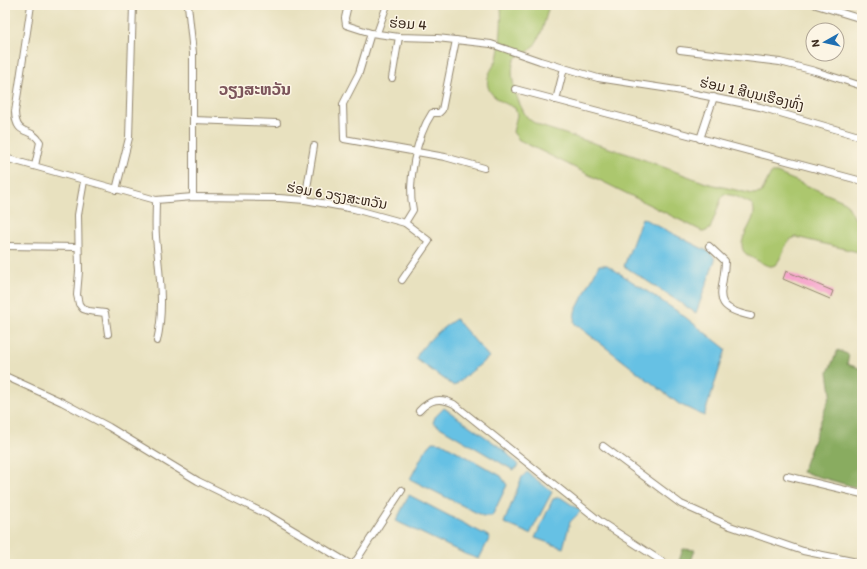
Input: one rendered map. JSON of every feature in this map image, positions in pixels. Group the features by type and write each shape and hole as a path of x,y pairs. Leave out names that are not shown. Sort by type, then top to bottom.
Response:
{"street":[{"path":"31,5 15,117 20,128 37,136 40,142 35,166"},
{"path":"116,190 129,138 133,5"},
{"path":"188,5 192,53 193,197"},
{"name":"ຮ່ອມ 4","path":"348,5 345,18 346,25 374,33 399,37 456,40 491,44 564,68"},
{"path":"387,5 374,33 359,73 343,104 344,139 445,157 484,168"},
{"path":"816,5 862,19"},
{"path":"392,78 399,37"},
{"path":"402,280 429,241 405,223 412,210 410,183 426,122 432,113 439,113 442,110 456,40"},
{"path":"680,50 780,62 862,86"},
{"path":"556,100 564,68"},
{"name":"ຮ່ອມ 1 ສີບຸນເຮືອງທົ່ງ","path":"564,68 598,78 714,97 806,119 862,137"},
{"path":"515,89 862,181"},
{"path":"700,139 714,97"},
{"path":"193,120 277,123"},
{"path":"305,200 314,146"},
{"name":"ຮ່ອມ 6 ວຽງສະຫວັນ","path":"5,158 156,200 193,197 279,198 305,200 360,210 405,223"},
{"path":"84,181 78,215 79,271 77,295 79,304 83,309 105,313 108,334"},
{"path":"156,200 156,236 162,300 162,322 157,341"},
{"path":"5,246 78,247"},
{"path":"709,246 725,261 720,292 722,301 735,312 751,316"},
{"path":"5,376 62,402 109,427 198,481 268,515 350,564"},
{"path":"419,410 435,399 444,399 454,404 600,522 666,564"},
{"path":"603,446 681,504 730,526 803,551 862,563"},
{"path":"787,476 862,494"},
{"path":"354,564 402,490"}],"green space":[{"path":"501,5 549,5 542,30 536,43 528,52 516,57 513,65 513,80 517,97 524,112 531,121 540,126 634,156 706,183 753,194 761,193 771,173 777,173 841,200 847,204 855,219 862,223 862,253 796,237 788,242 781,257 775,265 766,265 749,256 743,250 743,239 754,215 752,204 735,196 724,194 710,229 704,232 519,140 513,132 517,115 515,108 494,96 490,92 487,81 489,74 497,60 501,30"},
{"path":"838,350 849,355 847,364 862,369 862,489 802,472 831,393 828,372"},
{"path":"683,549 695,550 690,564 678,564"}],"water":[{"path":"642,218 709,252 714,257 715,260 696,313 624,266"},
{"path":"599,265 607,265 680,313 726,349 704,416 679,404 574,323 575,312"},
{"path":"456,319 489,357 454,386 416,359 427,343"},
{"path":"444,408 504,450 518,465 518,467 513,470 433,423 435,417"},
{"path":"433,442 442,443 501,476 507,485 492,516 483,516 410,479 425,451"},
{"path":"527,472 552,492 530,534 504,523 522,477"},
{"path":"409,495 490,537 479,559 465,554 396,521"},
{"path":"560,497 581,511 570,522 563,548 535,538 553,499"}],"building":[{"path":"786,271 833,291 830,299 783,279"}],"district":[{"name":"ວຽງສະຫວັນ","path":"255,89"}]}
